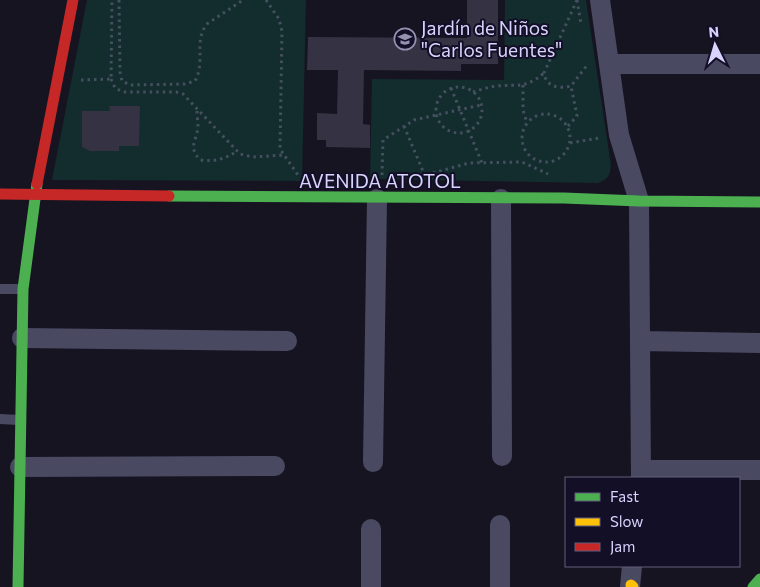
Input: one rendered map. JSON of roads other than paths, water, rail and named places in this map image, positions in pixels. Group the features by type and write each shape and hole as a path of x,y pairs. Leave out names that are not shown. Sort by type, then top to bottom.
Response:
{"street":[{"path":"18,587 14,547 20,467 23,289 35,194 73,0"},
{"path":"600,0 620,135 639,201 641,474 760,470"},
{"path":"610,64 760,64"},
{"name":"AVENIDA ATOTOL","path":"0,194 379,199 564,198 760,202"},
{"path":"372,462 379,199"},
{"path":"501,199 502,456"},
{"path":"22,338 286,341"},
{"path":"640,341 760,343"},
{"path":"20,467 275,466"},
{"path":"500,526 500,587"},
{"path":"371,529 371,587"},
{"path":"753,587 760,579"}],"lane":[{"path":"0,289 23,289"},
{"path":"0,419 21,420"}],"place":[{"name":"Jardín de Niños \"Carlos Fuentes\"","path":"405,39"}]}
